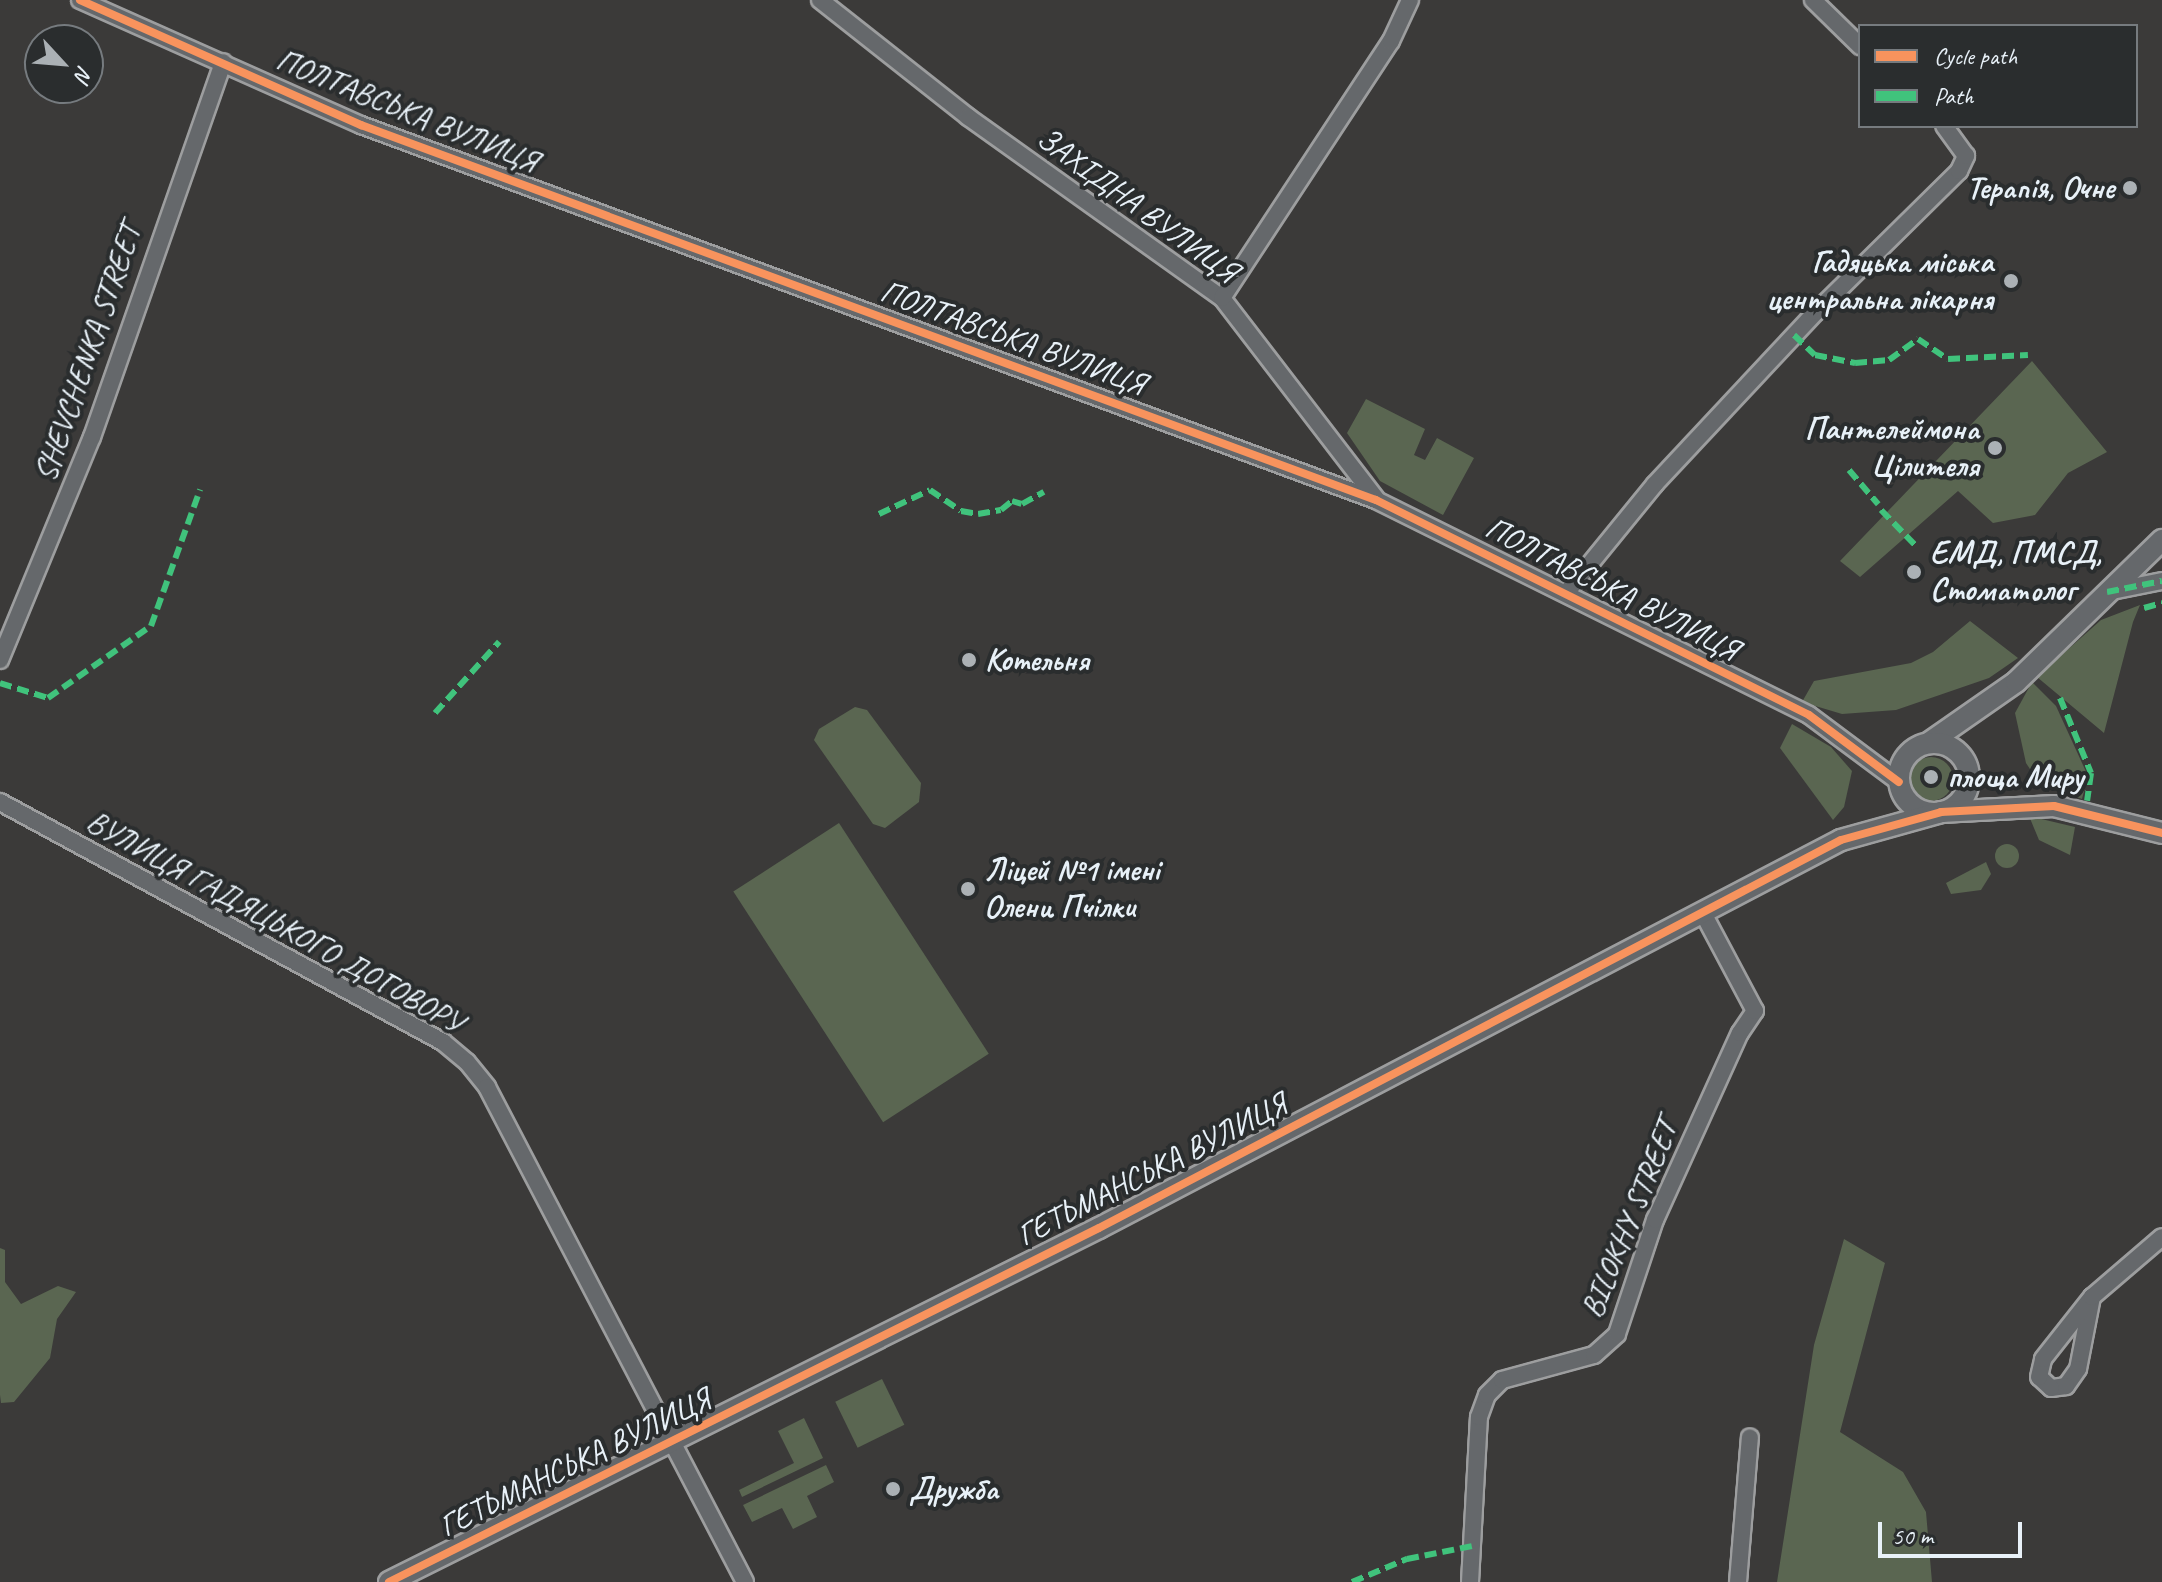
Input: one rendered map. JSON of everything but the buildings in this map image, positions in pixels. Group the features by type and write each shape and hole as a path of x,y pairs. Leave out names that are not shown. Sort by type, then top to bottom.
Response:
{"street":[{"name":"ПОЛТАВСЬКА ВУЛИЦЯ","path":"80,0 361,125 1376,500 1567,592 1809,715 1899,782"},
{"name":"ЗАХІДНА ВУЛИЦЯ","path":"820,0 968,117 1222,298 1327,430 1376,500"},
{"path":"1222,298 1391,41 1410,0"},
{"path":"1813,0 1858,44"},
{"name":"SHEVCHENKA STREET","path":"0,660 92,437 223,62"},
{"path":"1567,592 1655,484 1959,171 1966,156 1945,128"},
{"path":"1930,742 1958,752 1968,770 1963,798 1941,812 1915,808 1899,782 1904,759 2016,682 2162,540"},
{"path":"2107,592 2162,581"},
{"name":"ВУЛИЦЯ ГАДЯЦЬКОГО ДОГОВОРУ","path":"0,802 443,1042 467,1062 487,1087 745,1582"},
{"name":"ГЕТЬМАНСЬКА ВУЛИЦЯ","path":"389,1582 674,1442 1532,1004 1850,836 1941,812 2054,806 2162,833"},
{"name":"BILOKHY STREET","path":"1470,1582 1479,1417 1487,1395 1502,1380 1594,1355 1617,1334 1655,1220 1740,1033 1755,1011 1703,913"},
{"path":"2092,1297 2078,1369 2066,1386 2051,1388 2039,1377 2043,1359 2092,1297 2162,1237"},
{"path":"1738,1582 1750,1437"}],"green space":[{"path":"2032,361 2107,452 2068,473 2035,515 1993,523 1958,491 1860,577 1840,561"},
{"path":"1366,399 1425,429 1414,455 1425,460 1437,438 1474,458 1443,515 1380,481 1347,433"},
{"path":"2140,605 2104,733 2037,677 2101,620"},
{"path":"1970,621 2018,658 1989,678 1896,710 1842,714 1802,702 1814,681 1911,663 1933,652"},
{"path":"2032,682 2056,706 2088,776 2082,799 2039,783 2026,763 2015,713"},
{"path":"855,707 867,710 921,783 919,802 885,828 873,824 814,740 819,729"},
{"path":"1792,724 1831,747 1852,771 1844,807 1833,820 1780,748"},
{"path":"1931,757 1946,764 1953,779 1946,794 1931,801 1916,794 1909,779 1916,764"},
{"path":"2029,816 2075,827 2070,855 2039,840"},
{"path":"839,823 989,1054 883,1122 733,892"},
{"path":"2007,844 2015,848 2019,856 2015,864 2007,868 1999,864 1995,856 1999,848"},
{"path":"1986,862 1991,874 1981,890 1951,894 1946,883"},
{"path":"1844,1239 1885,1263 1840,1432 1903,1472 1926,1512 1932,1582 1777,1582 1814,1345"},
{"path":"0,1248 5,1250 5,1282 21,1304 58,1286 76,1292 57,1319 50,1358 14,1402 1,1403 0,1395"},
{"path":"882,1379 904,1425 858,1448 835,1402"},
{"path":"804,1418 823,1458 742,1497 739,1490 794,1463 778,1431"},
{"path":"826,1465 834,1482 807,1496 817,1517 793,1529 782,1508 752,1522 743,1505"}],"marked path":[{"path":"1794,335 1815,355 1855,363 1889,360 1918,339 1948,359 2028,355"},
{"path":"1849,470 1878,504"},
{"path":"0,683 48,698 151,626 200,490"},
{"path":"879,514 930,490 961,511 978,514 1001,510 1012,501 1022,504 1044,492"},
{"path":"1881,510 1915,545"},
{"path":"2107,592 2162,581"},
{"path":"2144,608 2162,603"},
{"path":"435,713 499,642"},
{"path":"2060,698 2091,773 2087,801"},
{"path":"1352,1582 1407,1559 1472,1546"}],"cycle path":[{"path":"80,0 361,125 1376,500 1809,715 1899,782"},
{"path":"389,1582 1099,1228 1841,840 1941,812 2054,806 2162,833"}],"place":[{"name":"Терапія, Очне","path":"2130,188"},
{"name":"Гадяцька міська центральна лікарня","path":"2011,281"},
{"name":"Пантелеймона Цілителя","path":"1995,448"},
{"name":"ЕМД, ПМСД, Стоматолог","path":"1914,572"},
{"name":"Котельня","path":"969,660"},
{"name":"площа Миру","path":"1931,777"},
{"name":"Ліцей №1 імені Олени Пчілки","path":"968,889"},
{"name":"Дружба","path":"893,1489"}]}
